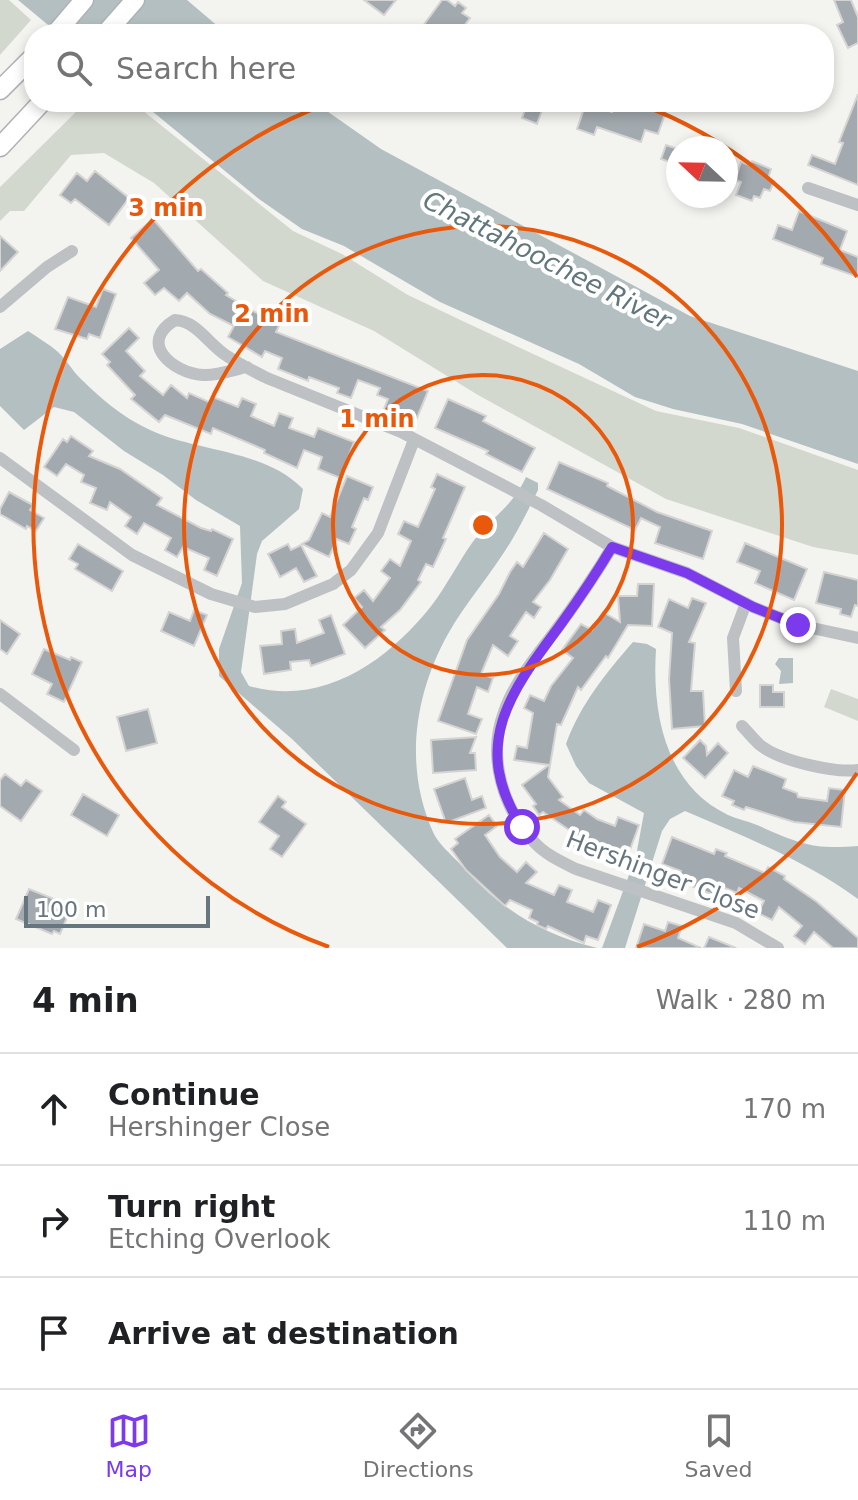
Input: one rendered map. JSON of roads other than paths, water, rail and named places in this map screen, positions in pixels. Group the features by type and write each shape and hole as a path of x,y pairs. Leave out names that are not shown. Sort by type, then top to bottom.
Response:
{"highway":[{"path":"64,24 84,0"},
{"path":"114,24 135,0"},
{"path":"0,90 24,66"},
{"path":"0,147 33,112"}],"street":[{"path":"808,188 858,205"},
{"path":"0,307 47,267 72,251"},
{"path":"247,367 205,375 177,369 158,345 161,332 175,320 185,321 224,355 414,440 541,505 612,547 687,573 798,625 858,638"},
{"path":"0,458 132,555 225,598 255,607 285,604 333,584 351,570 378,533 414,440"},
{"name":"Hershinger Close","path":"612,547 588,586 521,677 503,712 497,745 507,804 536,845 576,869 736,923 778,948"},
{"path":"736,691 733,638 746,603"},
{"path":"0,694 74,750"},
{"path":"742,726 761,746 777,755 842,772 858,770"}],"water":[{"path":"18,0 187,0 215,24 47,24"},
{"name":"Chattahoochee River","path":"153,112 328,112 381,149 690,316 858,371 858,464 742,424 635,397 579,364 440,302 344,246 302,229 259,199"},
{"path":"28,331 58,352 104,400 137,424 165,436 249,458 287,476 303,489 299,509 262,541 257,554 241,672 249,686 276,691 303,690 328,684 374,661 415,625 432,605 472,543 514,497 526,477 538,483 538,490 516,532 455,622 436,657 427,682 417,732 418,782 435,836 490,894 539,927 597,948 507,948 292,739 219,676 219,649 242,583 240,526 124,451 74,412 54,407 24,430 0,406 0,349"},
{"path":"633,642 656,649 660,721 666,744 689,785 706,802 728,815 795,841 829,847 858,846 858,899 796,861 685,811 670,819 662,831 625,948 602,948 636,856 644,813 589,783 576,766 566,744 586,703"},
{"path":"779,658 793,658 793,683 779,684 781,671 775,664"}]}
